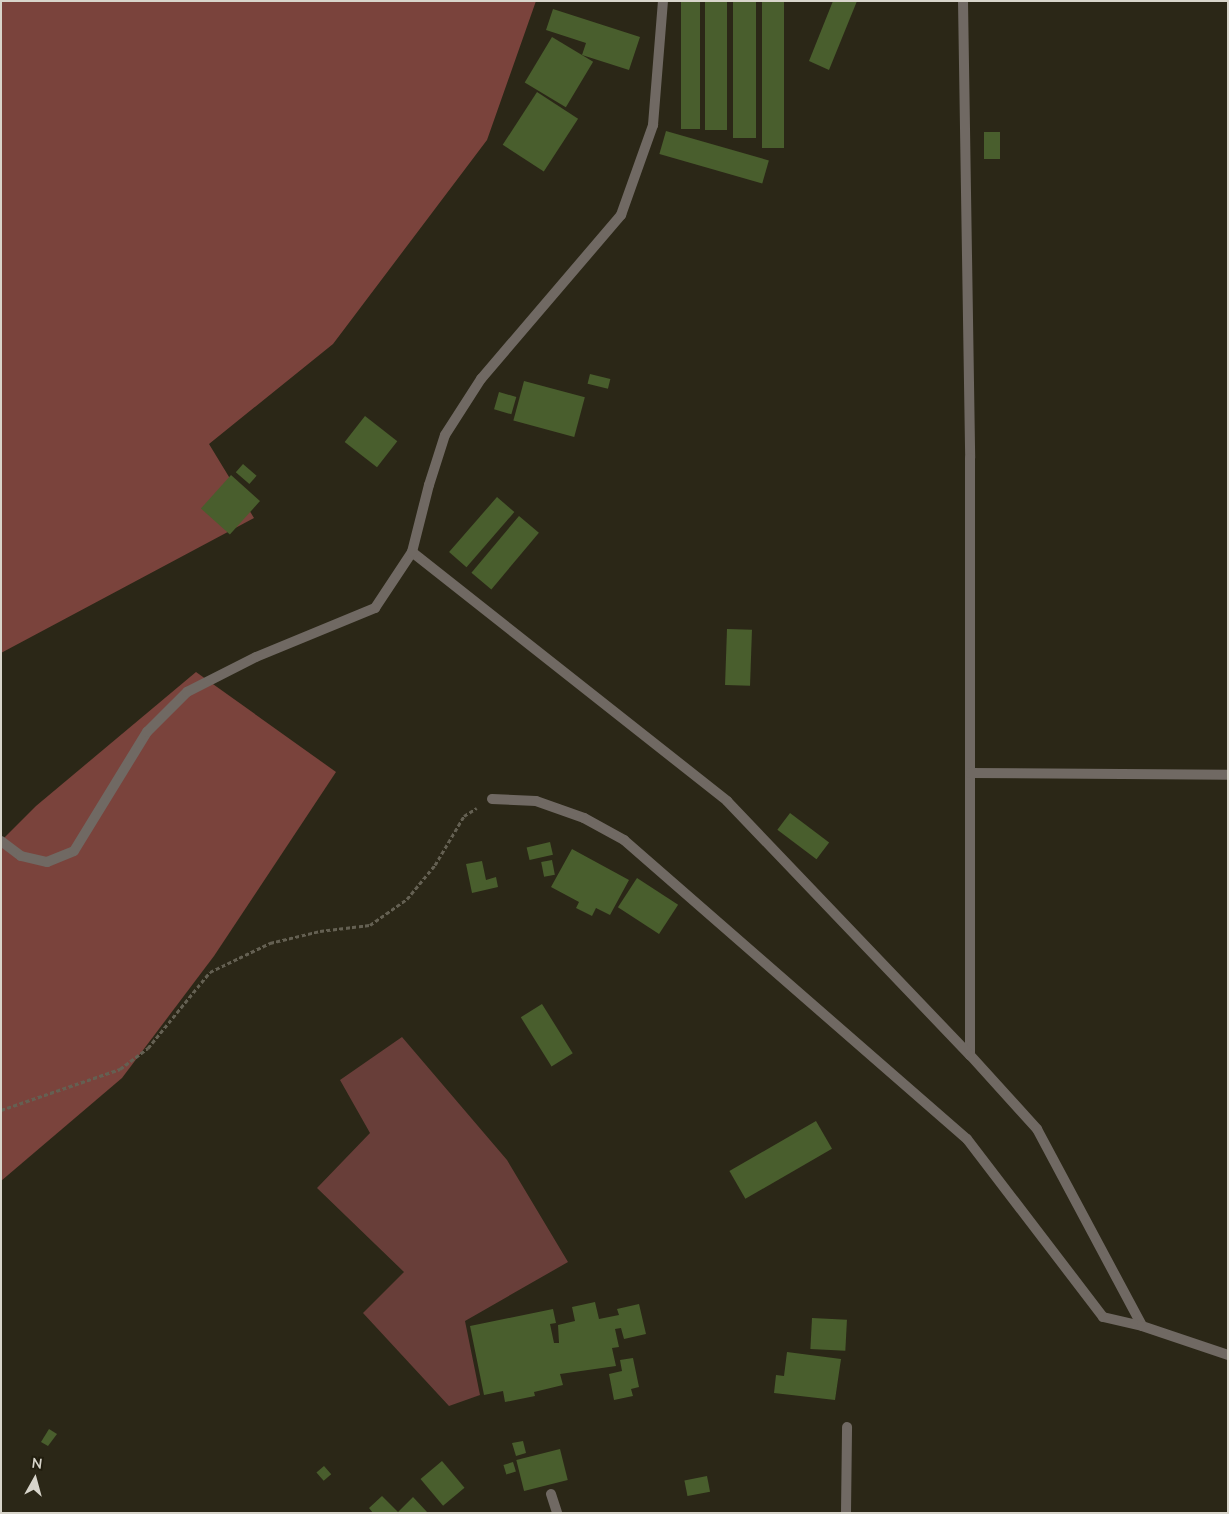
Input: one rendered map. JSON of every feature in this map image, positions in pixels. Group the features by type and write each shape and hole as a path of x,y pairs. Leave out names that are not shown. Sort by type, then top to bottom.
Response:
{"street":[{"path":"1,842 21,856 47,862 74,851 147,732 187,692 256,657 375,608 412,552 429,485 445,435 481,379 621,215 653,125 663,1"},
{"path":"963,1 970,458 970,1055"},
{"path":"412,552 727,801 970,1055 1037,1129 1142,1326"},
{"path":"970,773 1228,775"},
{"path":"492,799 536,801 584,818 624,840 967,1139 1103,1317 1142,1326 1228,1355"},
{"path":"846,1513 847,1427"},
{"path":"551,1494 557,1513"}],"path":[{"path":"1,1110 120,1069 148,1048 210,972 270,943 320,932 370,925 407,900 435,865 464,816 492,799"}],"shaded area":[{"path":"1,1 536,1 487,140 333,344 209,444 254,518 1,653"},
{"path":"196,672 336,772 214,956 122,1078 1,1181 1,841 36,806"},
{"path":"402,1037 507,1160 568,1262 465,1321 480,1395 449,1406 363,1313 404,1272 317,1188 370,1133 340,1080"}],"building":[{"path":"681,1 700,1 700,129 681,129"},
{"path":"705,1 727,1 727,130 705,130"},
{"path":"733,1 756,1 756,138 733,138"},
{"path":"762,1 784,1 784,148 762,148"},
{"path":"833,1 857,1 829,70 809,61"},
{"path":"553,9 640,37 629,70 582,55 586,43 546,30"},
{"path":"552,37 593,62 566,107 525,82"},
{"path":"537,92 578,119 544,172 503,145"},
{"path":"666,131 769,160 762,184 659,154"},
{"path":"984,132 1000,132 1000,159 984,159"},
{"path":"590,374 610,379 608,389 588,384"},
{"path":"524,381 585,397 574,437 513,421"},
{"path":"499,392 516,397 511,414 494,409"},
{"path":"365,416 397,441 377,467 345,442"},
{"path":"243,464 257,476 249,484 236,472"},
{"path":"231,475 260,501 230,535 201,508"},
{"path":"497,497 514,512 466,567 449,552"},
{"path":"519,516 539,533 491,589 471,573"},
{"path":"727,629 752,630 750,686 725,685"},
{"path":"790,813 829,842 816,859 777,830"},
{"path":"550,842 553,855 530,860 527,847"},
{"path":"572,849 629,880 610,915 596,908 592,916 576,908 579,902 551,887"},
{"path":"552,860 555,875 544,877 541,862"},
{"path":"482,861 486,880 496,877 498,887 472,893 466,864"},
{"path":"637,878 678,905 659,934 618,907"},
{"path":"542,1004 573,1053 552,1066 521,1017"},
{"path":"816,1121 832,1149 745,1199 729,1171"},
{"path":"595,1302 599,1319 619,1315 617,1309 639,1304 646,1334 624,1339 621,1328 615,1329 619,1347 612,1348 616,1366 560,1374 563,1385 534,1392 535,1396 505,1402 503,1391 484,1395 470,1326 553,1309 556,1323 550,1324 554,1343 559,1343 558,1325 575,1321 572,1307"},
{"path":"812,1318 847,1320 845,1351 810,1349"},
{"path":"787,1352 841,1359 835,1400 774,1393 776,1375 784,1376"},
{"path":"633,1358 639,1387 631,1389 633,1396 614,1400 609,1374 622,1371 620,1360"},
{"path":"49,1429 57,1434 48,1446 41,1442"},
{"path":"523,1441 526,1453 516,1456 512,1443"},
{"path":"560,1449 568,1480 524,1491 516,1460"},
{"path":"442,1461 464,1488 443,1506 421,1479"},
{"path":"513,1462 516,1472 506,1474 503,1465"},
{"path":"324,1466 331,1474 324,1481 316,1473"},
{"path":"707,1476 710,1492 687,1496 684,1480"},
{"path":"382,1496 398,1512 413,1497 428,1513 373,1513 369,1508"}]}
